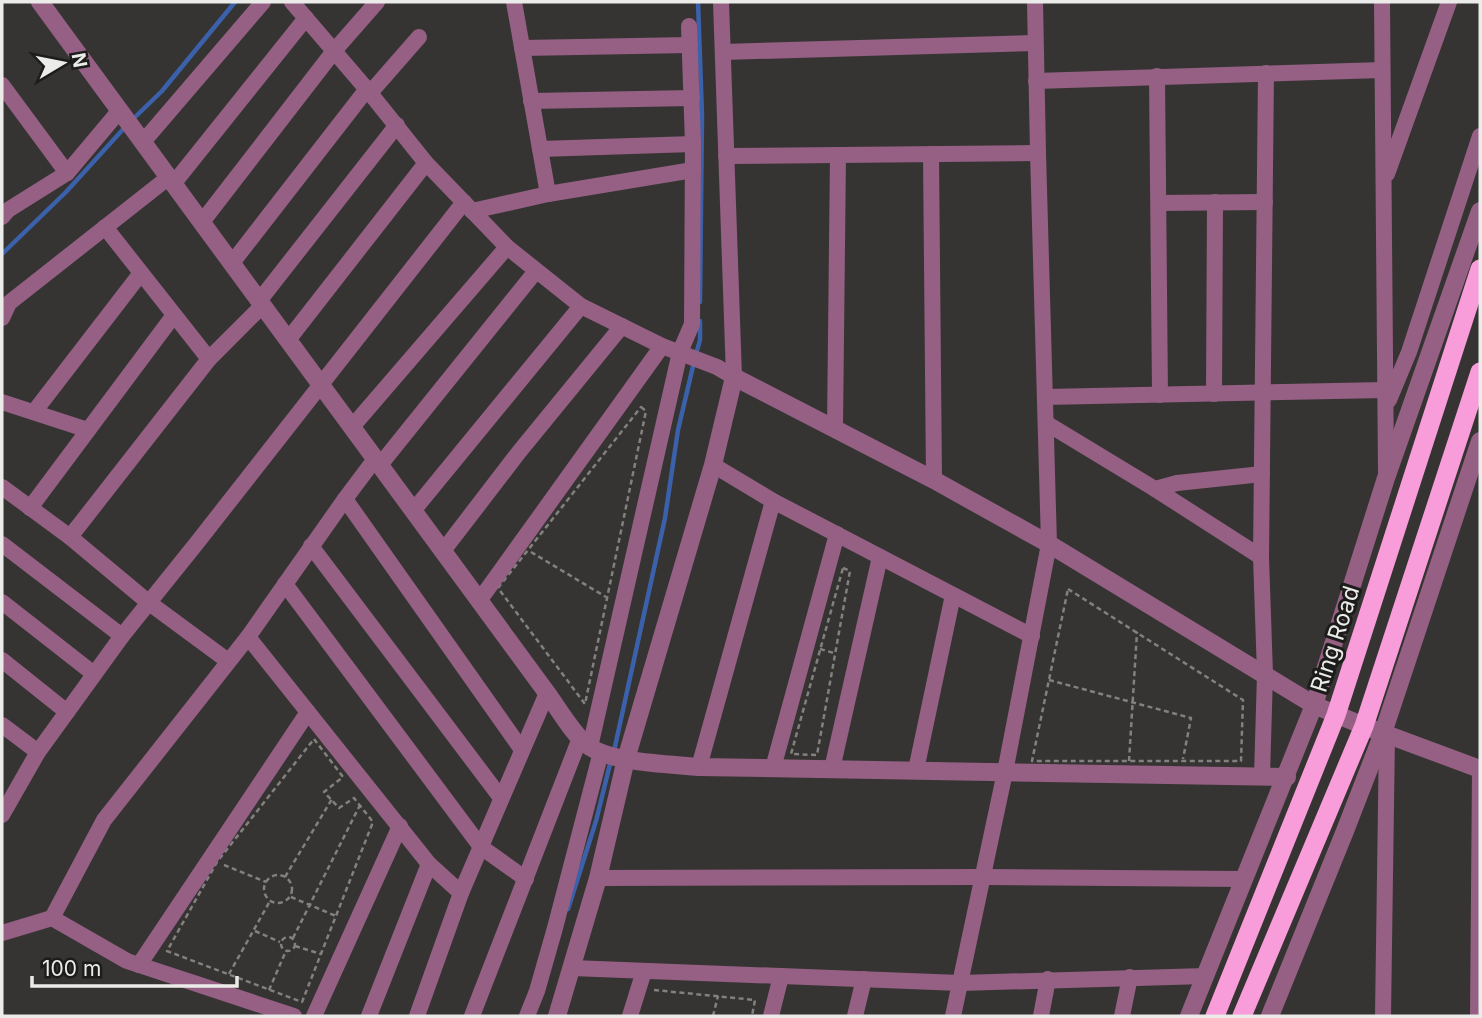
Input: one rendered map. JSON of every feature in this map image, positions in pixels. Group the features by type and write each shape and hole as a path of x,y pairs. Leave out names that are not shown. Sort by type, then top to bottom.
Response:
{"highway":[{"name":"Ring Road","path":"1215,1016 1336,715 1480,269"},
{"path":"1242,1016 1364,726 1480,372"}],"street":[{"path":"141,138 263,2"},
{"path":"202,222 334,51 377,2"},
{"path":"514,2 548,194"},
{"path":"472,1016 526,879 603,751 713,465 734,377 721,2"},
{"path":"953,1016 1005,772 1049,544 1035,2"},
{"path":"1382,2 1386,478"},
{"path":"1383,184 1449,2"},
{"path":"44,3 547,693 603,751 699,766 1287,777"},
{"path":"2,318 9,303 105,227 172,180 302,9 426,163 507,247 581,306 662,346 717,367 934,480 1049,544 1314,705 1480,769 1478,1016"},
{"path":"527,1016 537,991 603,751 692,324 693,144 690,26"},
{"path":"232,263 368,91 419,37"},
{"path":"723,52 1035,43"},
{"path":"522,48 690,45"},
{"path":"1036,80 1382,70"},
{"path":"1262,776 1265,674 1261,557 1266,72"},
{"path":"1157,76 1160,395"},
{"path":"2,85 67,173"},
{"path":"531,100 692,97"},
{"path":"4,210 67,173 122,113"},
{"path":"70,537 209,359 261,303 397,125"},
{"path":"1385,409 1409,352 1480,136"},
{"path":"540,149 693,144"},
{"path":"726,156 1038,153"},
{"path":"931,154 934,480"},
{"path":"835,428 838,155"},
{"path":"288,340 426,163"},
{"path":"2,816 38,752 122,636 320,384 468,206 693,170"},
{"path":"1214,202 1214,394"},
{"path":"1159,203 1265,202"},
{"path":"1189,1016 1314,705 1386,478 1480,211"},
{"path":"105,227 209,359"},
{"path":"352,427 507,247"},
{"path":"2,933 52,918 104,820 248,637 345,499 536,271"},
{"path":"34,412 141,273"},
{"path":"413,511 581,306"},
{"path":"30,508 174,315"},
{"path":"443,551 519,452 622,326"},
{"path":"480,601 662,346"},
{"path":"1045,397 1385,390"},
{"path":"2,402 89,429"},
{"path":"1046,423 1156,489 1261,557"},
{"path":"1270,1016 1385,734 1480,441"},
{"path":"713,465 773,501 1032,636"},
{"path":"1156,489 1177,483 1262,474"},
{"path":"2,487 229,661"},
{"path":"345,499 522,750"},
{"path":"699,766 773,501"},
{"path":"773,768 837,534"},
{"path":"2,544 122,636"},
{"path":"312,546 501,798"},
{"path":"832,769 880,557"},
{"path":"285,584 481,846 526,879"},
{"path":"916,770 953,595"},
{"path":"2,602 94,674"},
{"path":"248,637 429,864 461,893"},
{"path":"2,660 66,712"},
{"path":"417,1016 461,893 547,693"},
{"path":"139,965 308,712"},
{"path":"2,725 38,752"},
{"path":"1383,1016 1385,734"},
{"path":"557,1016 598,878 603,751"},
{"path":"314,1016 400,827"},
{"path":"369,1016 429,864"},
{"path":"598,878 1243,879"},
{"path":"52,918 127,961 294,1016"},
{"path":"572,968 960,983 1206,976"},
{"path":"630,1016 644,971"},
{"path":"771,1016 780,976"},
{"path":"1122,1016 1130,978"},
{"path":"855,1016 864,979"},
{"path":"1041,1016 1048,979"}],"path":[{"path":"498,588 585,704 646,411 641,407"},
{"path":"528,551 606,597"},
{"path":"817,755 850,571"},
{"path":"1032,761 1068,589 1243,700 1241,761"},
{"path":"1129,761 1137,632"},
{"path":"820,649 835,653"},
{"path":"1049,680 1191,718 1183,761"},
{"path":"314,740 344,777 324,792 340,808 354,798 360,805 373,822 302,1002 167,951 217,862 314,740"},
{"path":"285,877 331,799"},
{"path":"295,946 293,938 360,805"},
{"path":"217,862 266,882"},
{"path":"275,876 285,877 291,886 289,897 275,903 264,892 266,882 275,876"},
{"path":"289,897 336,916"},
{"path":"229,974 271,901"},
{"path":"253,930 280,942 286,951"},
{"path":"280,942 285,937 293,938"},
{"path":"295,946 321,954"},
{"path":"286,951 295,946"},
{"path":"269,990 286,951"},
{"path":"654,989 755,1000 752,1016"},
{"path":"713,1016 718,996"}],"waterway":[{"path":"132,120 162,91 235,2"},
{"path":"698,2 702,115 700,302"},
{"path":"2,254 66,192 126,126"},
{"path":"696,354 700,340 700,321"},
{"path":"614,751 665,518 678,430 694,362"},
{"path":"568,909 596,821 611,760"}]}
